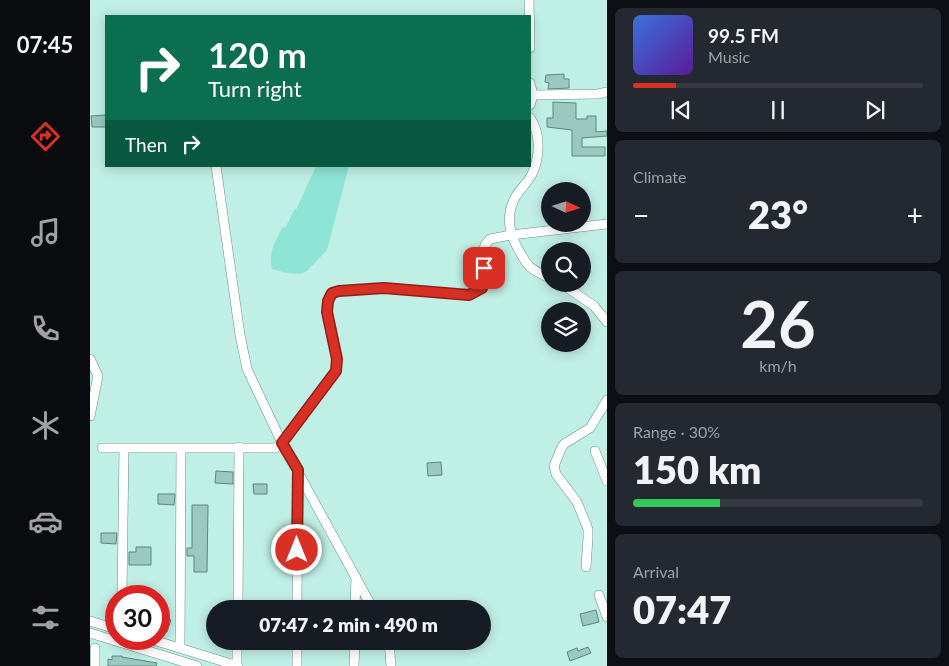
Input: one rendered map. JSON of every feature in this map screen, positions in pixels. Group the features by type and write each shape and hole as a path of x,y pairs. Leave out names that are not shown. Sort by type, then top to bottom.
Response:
{"street":[{"path":"529,0 529,15"},
{"path":"531,87 533,95 531,102"},
{"path":"533,95 598,94 606,92"},
{"path":"531,120 536,129 537,155 532,174 516,195 509,211 509,224 511,234 529,267 541,273"},
{"path":"216,167 240,335 247,369 282,443 368,600"},
{"path":"102,448 274,448 282,443 336,371 337,359 327,312 328,301 332,293 384,288 469,295 482,288 485,279 483,255 485,245 490,239 511,234 606,224"},
{"path":"574,292 594,306 606,322"},
{"path":"90,359 98,376 90,416"},
{"path":"586,567 588,529 577,502 556,474 554,466 560,449 564,444 590,428 606,400"},
{"path":"122,585 124,448"},
{"path":"180,648 182,448"},
{"path":"238,600 239,448"},
{"path":"595,451 606,481"},
{"path":"297,600 298,470"},
{"path":"355,600 356,577"},
{"path":"599,595 606,617"},
{"path":"90,621 105,626"},
{"path":"90,634 197,666"},
{"path":"170,645 238,666 237,650"},
{"path":"95,648 95,666"},
{"path":"297,650 297,666"},
{"path":"354,650 354,666"},
{"path":"390,650 391,666"}],"green space":[{"path":"316,167 349,167 327,250 307,271 298,274 272,269 271,263 275,242 283,227 285,228 296,210"}],"building":[{"path":"564,74 564,79 569,79 569,88 548,89 549,83 545,82 546,75"},
{"path":"553,102 576,103 576,119 587,119 587,116 596,116 596,132 607,131 607,136 582,138 582,147 605,147 605,156 572,156 572,130 547,127 547,118 553,118"},
{"path":"105,115 105,127 92,127 91,116"},
{"path":"441,462 442,475 428,476 427,463"},
{"path":"216,471 233,472 233,484 215,483"},
{"path":"253,484 267,484 267,494 254,494"},
{"path":"158,494 175,494 174,505 158,504"},
{"path":"192,505 208,505 207,572 194,572 194,556 187,556 187,548 192,548"},
{"path":"101,533 117,533 116,544 101,543"},
{"path":"136,547 151,547 151,565 129,565 129,552 136,552"},
{"path":"596,610 599,622 583,626 580,614"},
{"path":"588,647 591,653 570,661 567,652 577,648 578,651"},
{"path":"112,656 122,656 157,663 156,666 108,666 108,659 112,660"}],"route":[{"path":"297,550 298,470 282,443 304,411 336,371 337,359 327,312 328,301 332,293 384,288 469,295 482,288 485,279 484,268"}]}
